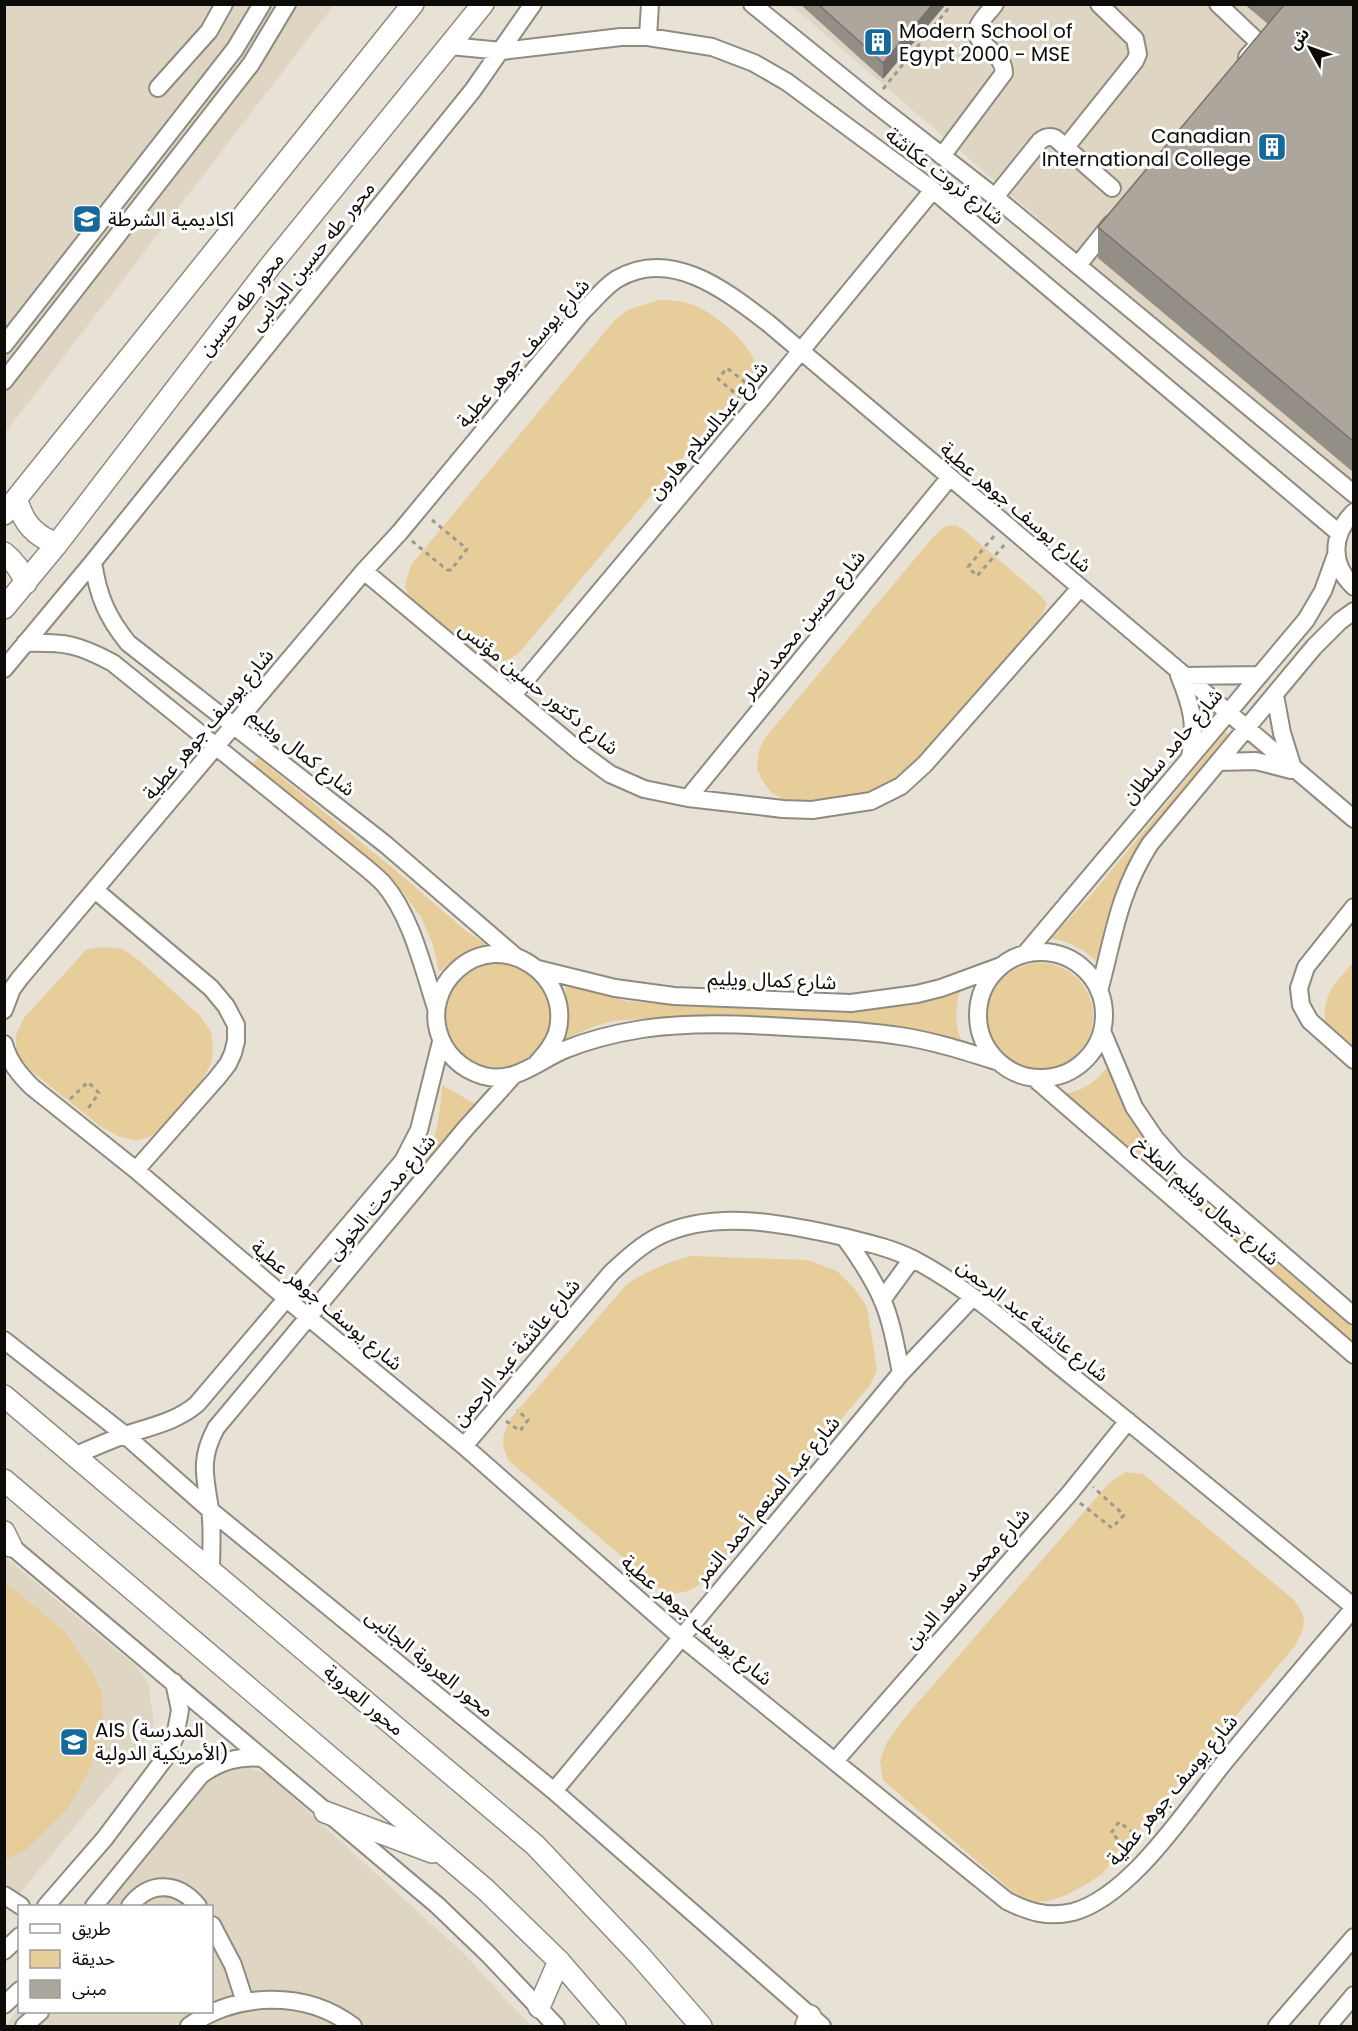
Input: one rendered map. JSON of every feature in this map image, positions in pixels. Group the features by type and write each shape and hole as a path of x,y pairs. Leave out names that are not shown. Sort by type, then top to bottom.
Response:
{"main road":[{"path":"57,544 34,533 23,518 10,507 414,4"},
{"name":"محور طه حسين","path":"4,608 57,544 271,265 483,4"},
{"path":"4,553 14,560 26,583"},
{"name":"محور العروبة","path":"4,1396 535,1845 641,1957 700,2026"},
{"path":"4,1480 447,1857 523,1925 559,1961 615,2026"},
{"path":"325,1812 447,1857"},
{"path":"539,2007 559,1961"}],"street":[{"path":"158,88 209,31 224,4"},
{"path":"4,345 235,50 262,4"},
{"path":"4,381 251,64 287,4"},
{"name":"محور طه حسين الجانبى","path":"4,669 93,562 473,90 533,4"},
{"path":"648,37 650,4"},
{"name":"شارع ثروت عكاشة","path":"752,4 995,197 1353,494"},
{"path":"942,156 1004,73 1002,60 976,35 979,25 995,4"},
{"path":"1066,147 1135,61 1138,54 1135,39 1099,4"},
{"path":"1218,4 1256,40 1256,47 1241,65"},
{"name":"شارع ثروت عكاشة","path":"450,46 502,51 621,37 648,37 712,47 754,63 787,81 933,190 1339,533"},
{"path":"995,197 1044,138 1055,138 1112,188"},
{"path":"956,209 978,184"},
{"name":"شارع عبدالسلام هارون","path":"513,695 933,190"},
{"path":"1078,265 1122,210"},
{"name":"شارع يوسف جوهر عطية","path":"4,1010 12,989 20,978 364,571 419,510 583,310 617,279 651,267 684,272 701,278 736,299 801,351 1353,819"},
{"name":"شارع حسين محمد نصر","path":"688,798 950,477"},
{"path":"1339,533 1353,512"},
{"name":"شارع حامد سلطان","path":"1024,954 1190,759 1318,603 1336,555 1339,533"},
{"path":"1336,555 1339,568 1353,587"},
{"name":"شارع كمال ويليم","path":"93,562 102,603 113,625 128,643 385,844 516,957"},
{"name":"شارع دكتور حسين مؤنس","path":"364,571 580,752 610,774 644,789 688,798 772,808 812,810 871,801 901,786 965,721 1080,588"},
{"path":"1099,991 1119,907 1137,865 1157,836 1275,694 1327,633 1353,611"},
{"path":"25,643 74,645 94,653 131,677 365,867 383,884 396,903 413,939 436,1008"},
{"path":"1190,759 1194,738 1193,714 1180,674 1260,675"},
{"path":"1275,694 1282,733 1296,770"},
{"path":"1218,762 1256,760 1296,770"},
{"path":"95,890 211,988 226,1006 236,1025 237,1041 228,1064 136,1170"},
{"path":"1353,907 1306,967 1299,988 1301,1005 1310,1021 1353,1060"},
{"path":"537,1063 549,1050 556,1034 559,1016 557,999 550,983 538,969 516,957 501,954 471,960 458,968 447,980 440,993 436,1008 436,1025 441,1042 452,1059 468,1070 487,1077 512,1077 566,1050 630,1032 671,1025 746,1024 869,1032 938,1043 996,1061 1013,1073 1034,1078 1056,1077 1076,1068 1092,1052 1102,1031 1104,1011 1099,991 1089,975 1076,963 1060,955 1042,952 1024,954 1001,966 984,987 977,1012 981,1039 996,1061"},
{"name":"شارع كمال ويليم","path":"538,969 615,988 674,996 851,1003 917,994 941,988 1001,966"},
{"name":"شارع جمال ويليم الملاخ","path":"1102,1031 1134,1107 1169,1154 1197,1182 1353,1316"},
{"name":"شارع مدحت الخولى","path":"74,1456 125,1435 167,1422 191,1409 390,1178 412,1145 424,1114 441,1042"},
{"name":"شارع يوسف جوهر عطية","path":"4,1044 11,1062 20,1075 464,1446 681,1637 1007,1901 1025,1910 1049,1916 1074,1912 1102,1898 1149,1855 1353,1608"},
{"name":"شارع مدحت الخولى","path":"211,1570 210,1510 204,1472 205,1454 216,1428 466,1128 512,1077"},
{"name":"شارع جمال ويليم الملاخ","path":"1034,1078 1353,1355"},
{"name":"شارع عائشة عبد الرحمن","path":"464,1446 610,1273 639,1249 662,1235 682,1228 721,1221 813,1229 871,1242 912,1259 973,1297 1128,1421 1353,1608"},
{"path":"845,1238 867,1270 882,1300 892,1331 900,1373"},
{"path":"882,1300 912,1259"},
{"name":"شارع عبد المنعم أحمد النمر","path":"554,1791 900,1373 973,1297"},
{"name":"محور العروبة الجانبى","path":"4,1340 125,1435 210,1510 554,1791 813,2023"},
{"name":"شارع محمد سعد الدين","path":"835,1761 1070,1494 1128,1421"},
{"path":"7,1539 437,1905 489,1955 556,2026"},
{"path":"47,1905 105,1838 165,1758 175,1737 180,1710 174,1682"},
{"path":"95,1905 201,1775 216,1765 233,1759 262,1758"},
{"path":"131,1905 147,1891 163,1887 180,1891 197,1905"},
{"path":"4,1895 19,1905"},
{"path":"213,1927 233,1965 245,2002"},
{"path":"1277,2026 1353,1937"},
{"path":"4,1951 18,1938"},
{"path":"4,2005 18,1992"},
{"path":"1328,2026 1353,1995"},
{"path":"189,2026 202,2017 245,2002 273,1999 301,2002 325,2011 353,2026"},
{"path":"24,2026 39,2013"}],"path":[{"path":"873,102 952,4"},
{"path":"728,368 758,403 719,377 728,368"},
{"path":"400,532 447,570 451,570 467,549 419,510"},
{"path":"1010,528 980,576 968,568 1010,528"},
{"path":"61,1109 88,1082 99,1093 78,1122"},
{"path":"499,1405 528,1419 524,1426 518,1431 499,1405"},
{"path":"1070,1494 1112,1528 1124,1515 1082,1478"},
{"path":"1119,1822 1149,1855 1111,1834 1119,1822"}],"shaded area":[{"name":"اكاديمية الشرطة","path":"5,5 334,5 5,433"},
{"path":"791,5 1353,5 1353,490"},
{"name":"AIS (المدرسة الأمريكية الدولية)","path":"5,1557 138,1668 148,1683 154,1723 152,1731 136,1753 5,1911"},
{"path":"241,1765 267,1774 464,1954 531,2026 5,2026 18,2010 18,2013 213,2013 213,1905 105,1905 194,1794 220,1768"}],"green space":[{"path":"659,300 691,304 724,324 749,350 757,369 518,654 500,661 482,659 408,595 405,586 411,565 614,321 627,310"},
{"path":"955,525 964,530 1041,596 1047,604 1043,614 910,771 877,793 856,797 785,801 771,792 757,768 759,751 764,739 934,536 946,526"},
{"path":"1225,732 1234,738 1125,876 1109,914 1100,965 1078,947 1051,938 1093,893"},
{"path":"258,758 466,931 486,944 457,958 439,972 433,945 421,917 392,878 251,765"},
{"path":"102,947 123,949 141,962 200,1016 211,1032 213,1047 211,1064 196,1090 166,1124 150,1137 136,1140 120,1137 100,1126 24,1065 16,1052 16,1035 24,1018 86,950"},
{"path":"498,962 518,966 536,977 547,995 551,1015 547,1035 536,1053 518,1064 498,1068 478,1064 460,1053 449,1035 445,1015 449,995 460,977 478,966"},
{"path":"1040,963 1060,967 1077,979 1089,996 1093,1016 1089,1036 1077,1053 1060,1065 1040,1069 1020,1065 1003,1053 991,1036 987,1016 991,996 1003,979 1020,967"},
{"path":"1353,963 1353,1048 1325,1022 1325,1012 1332,989"},
{"path":"963,984 956,1014 962,1043 912,1028 878,1023 661,1017 613,1021 562,1040 567,1013 565,985 626,1001 857,1011 898,1004"},
{"path":"1112,1061 1126,1108 1153,1154 1170,1172 1353,1328 1353,1346 1056,1095 1082,1089 1095,1081"},
{"path":"442,1085 484,1109 416,1183 412,1180 426,1157 435,1135"},
{"path":"691,1256 808,1260 837,1271 854,1288 867,1307 877,1370 870,1385 707,1579 687,1591 671,1593 664,1592 509,1461 503,1440 511,1418 627,1284 658,1267"},
{"path":"1126,1472 1143,1474 1294,1600 1302,1613 1304,1623 1295,1646 1102,1874 1062,1896 1034,1902 1014,1893 883,1780 880,1761 887,1742 908,1714 1109,1483"},
{"name":"AIS (المدرسة الأمريكية الدولية)","path":"5,1582 65,1632 94,1676 102,1694 103,1726 92,1765 68,1808 26,1850 5,1860"}],"building":[{"name":"Modern School of Egypt 2000 - MSE","path":"818,4 933,4 883,63"},
{"name":"Canadian International College","path":"1281,4 1353,4 1353,441 1098,227 1283,6"}],"place":[{"name":"Modern School of Egypt 2000 - MSE","path":"878,42"},
{"name":"Canadian International College","path":"1272,147"},
{"name":"اكاديمية الشرطة","path":"87,219"},
{"name":"AIS (المدرسة الأمريكية الدولية)","path":"74,1742"}]}
